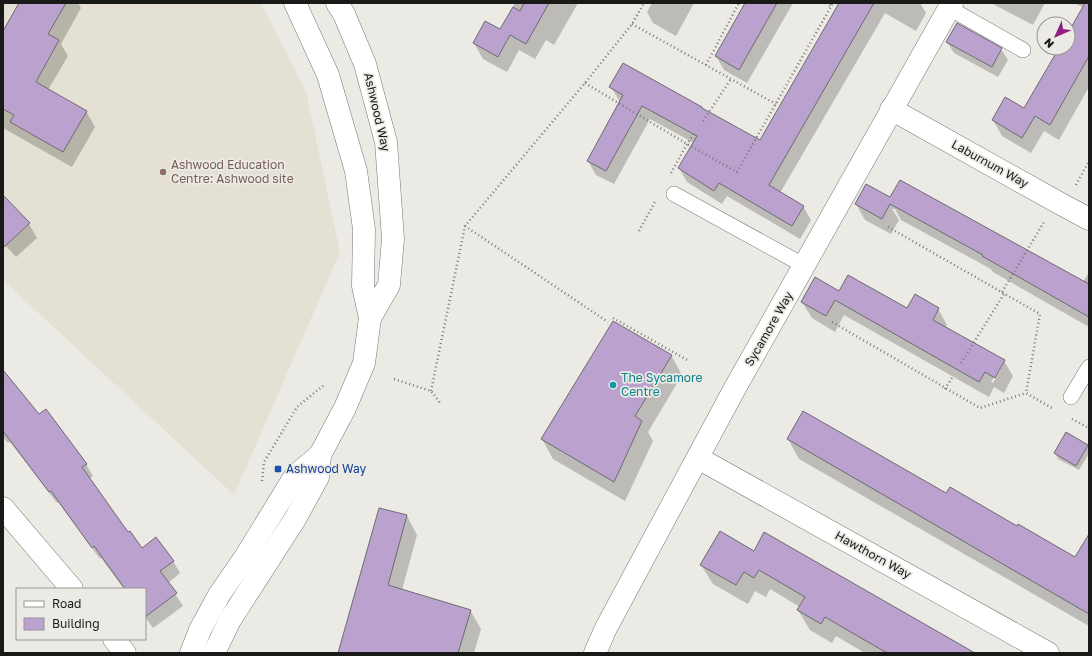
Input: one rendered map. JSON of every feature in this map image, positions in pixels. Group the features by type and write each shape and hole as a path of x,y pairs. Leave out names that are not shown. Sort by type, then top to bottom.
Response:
{"street":[{"name":"Ashwood Way","path":"191,653 200,630 219,595 246,556 295,476 320,455 345,408 364,363 370,318 363,286 364,229 356,171 328,75 295,3"},
{"name":"Ashwood Way","path":"337,3 344,14 365,64 386,142 393,239 389,284 370,318"},
{"name":"Sycamore Way","path":"595,653 617,608 735,388 891,109 951,6"},
{"name":"Laburnum Way","path":"891,109 1052,200 1089,219"},
{"name":"Ashwood Way","path":"214,653 230,620 295,519 318,477 320,455"},
{"name":"Hawthorn Way","path":"698,458 1048,653"},
{"path":"3,508 71,588"},
{"path":"115,640 126,653"}],"lane":[{"name":"Sycamore Way","path":"951,6 1023,50"},
{"path":"674,194 804,266"},
{"path":"1071,397 1089,367"}],"path":[{"path":"431,391 466,226 585,83 632,24 644,3"},
{"path":"706,65 739,3"},
{"path":"585,83 737,172 832,4 826,3"},
{"path":"632,24 776,104"},
{"path":"704,121 731,79"},
{"path":"1075,186 1089,161"},
{"path":"961,363 1047,217"},
{"path":"466,226 608,322"},
{"path":"888,227 1040,314 1026,394"},
{"path":"612,318 689,361"},
{"path":"832,322 980,408 1026,394 1054,409"},
{"path":"945,389 952,378"},
{"path":"394,379 431,391 441,404"},
{"path":"261,486 264,462 297,407 324,385"},
{"path":"1067,416 1089,428"}],"shaded area":[{"name":"Ashwood Education Centre: Ashwood site","path":"3,3 261,3 306,92 340,252 234,495 3,280"}],"building":[{"path":"19,3 66,3 48,34 59,40 36,82 87,111 63,152 10,122 14,115 3,109 3,31"},
{"path":"524,3 549,3 526,44 510,35 498,57 473,43 485,21 500,29 513,7 520,11"},
{"path":"745,3 777,3 739,70 715,56"},
{"path":"839,3 874,3 769,185 804,206 792,226 719,183 714,191 678,168 697,136 642,106 606,171 587,161 623,95 609,87 623,63 760,140"},
{"path":"1085,3 1089,3 1089,56 1050,125 1035,116 1022,138 992,120 1005,97 1024,108 1054,56 1076,56 1076,19"},
{"path":"957,23 1002,48 992,67 946,42"},
{"path":"900,180 1089,284 1089,317 982,256 983,255 890,204 882,219 855,204 866,184 890,197"},
{"path":"3,195 30,223 3,248"},
{"path":"848,275 907,308 915,294 939,308 933,320 1005,360 995,378 985,372 979,382 835,300 826,316 801,302 815,277 839,291"},
{"name":"The Sycamore Centre","path":"613,321 672,355 635,416 642,421 614,482 541,439"},
{"path":"3,370 39,414 46,409 87,464 82,467 128,532 130,531 142,548 156,537 174,561 160,571 177,593 146,616 146,588 124,588 94,546 92,548 51,491 49,492 3,431"},
{"path":"803,411 946,493 950,487 1017,526 1018,524 1075,557 1089,534 1089,614 787,439"},
{"path":"1066,432 1088,445 1076,466 1054,453"},
{"path":"379,508 407,515 388,585 471,610 458,653 338,653"},
{"path":"720,531 754,551 764,532 975,653 887,653 825,617 821,624 797,610 805,597 759,570 754,578 744,572 736,585 700,565"}],"place":[{"name":"Ashwood Education Centre: Ashwood site","path":"163,172"},
{"name":"The Sycamore Centre","path":"613,385"},
{"name":"Ashwood Way","path":"278,469"}]}
